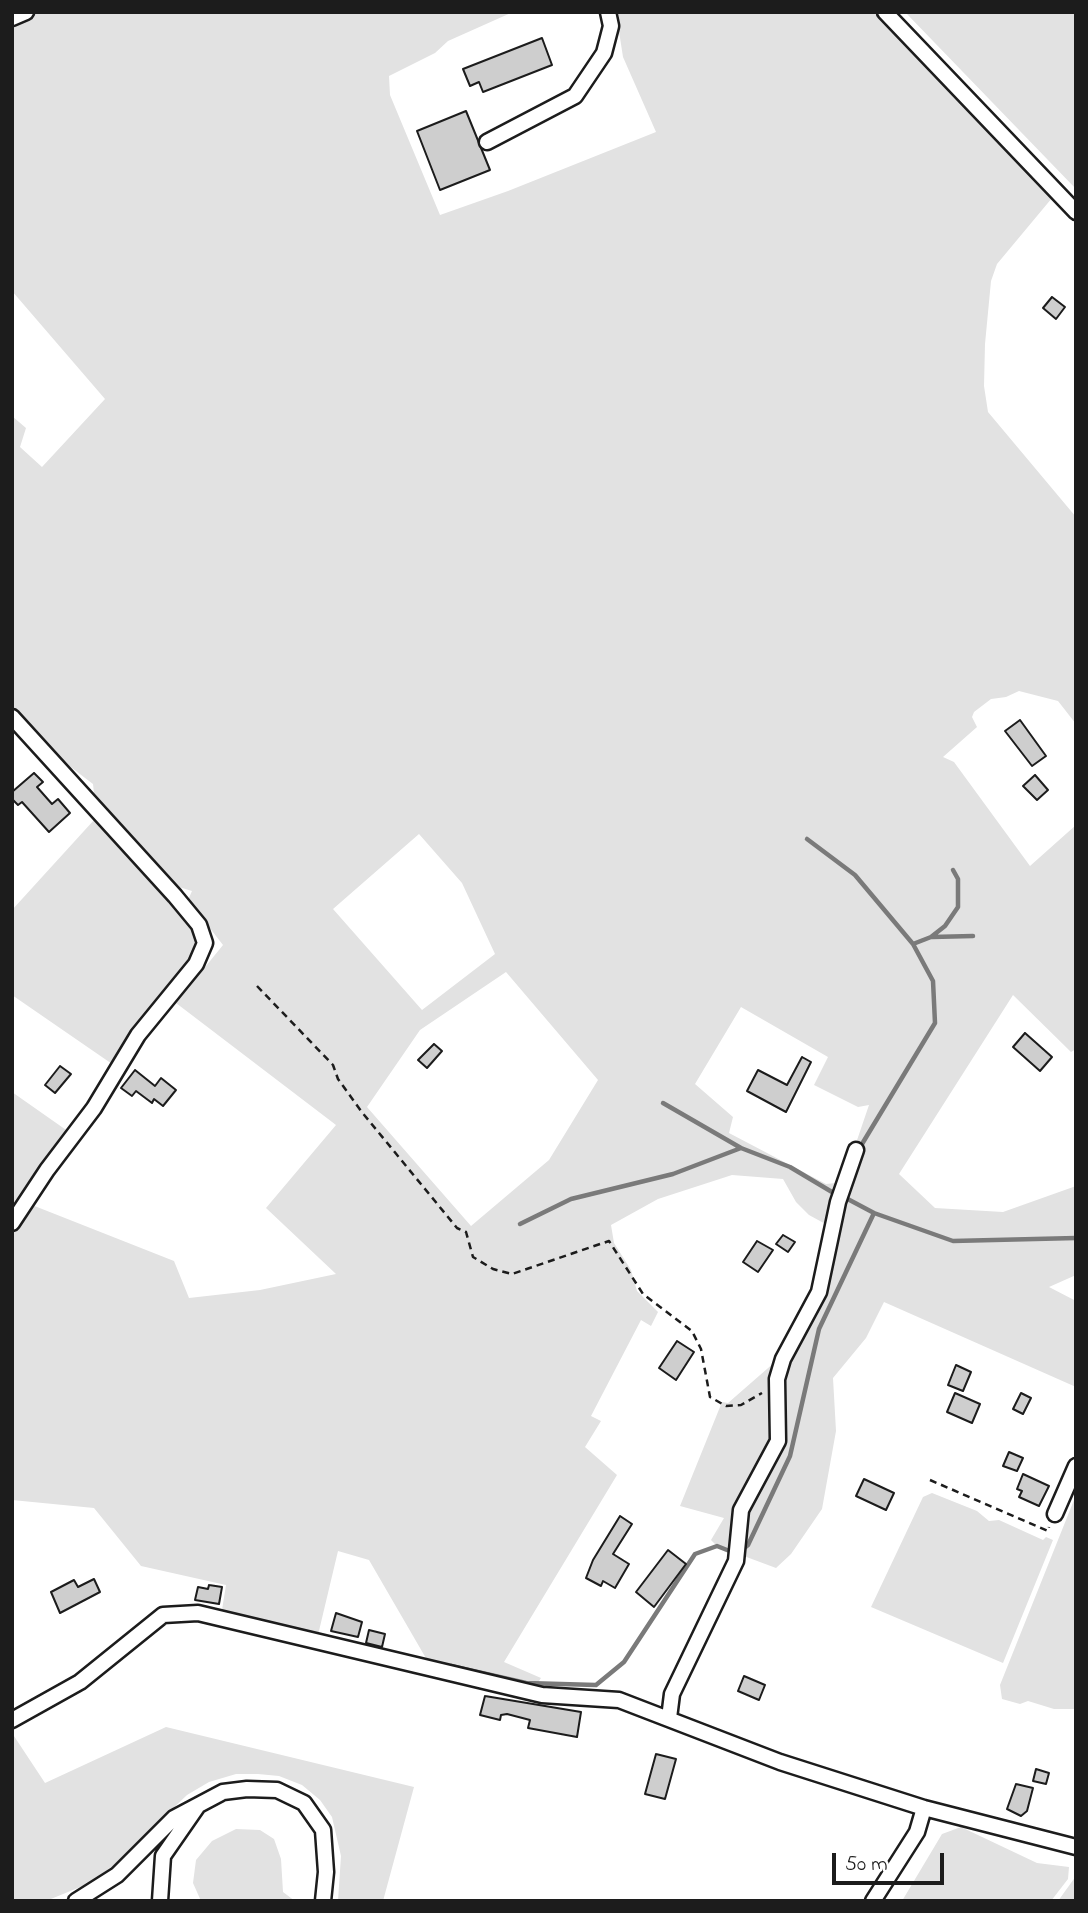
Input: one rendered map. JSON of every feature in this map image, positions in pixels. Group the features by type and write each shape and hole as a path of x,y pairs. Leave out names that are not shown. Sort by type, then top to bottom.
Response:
{"street":[{"path":"12,18 26,12"},
{"path":"487,142 575,96 604,53 611,26 608,12"},
{"path":"885,12 1076,212"},
{"path":"12,717 175,896 199,925 205,943 196,964 138,1035 94,1108 47,1170 12,1223"},
{"path":"669,1718 672,1694 736,1561 740,1544 741,1510 768,1466 778,1441 778,1379 783,1359 819,1292 840,1196 856,1150"},
{"path":"1055,1514 1076,1466"},
{"path":"12,1720 80,1682 163,1615 198,1613 542,1695 619,1700 780,1762 925,1808 1076,1847"},
{"path":"76,1901 117,1875 174,1818 223,1791 247,1788 277,1790 304,1803 323,1830 326,1872 323,1901"},
{"path":"160,1901 163,1856 198,1806"},
{"path":"873,1901 916,1832 925,1808"}],"path":[{"path":"257,986 333,1066 338,1079 361,1111 457,1228 466,1232 473,1258 494,1269 512,1274 609,1241 643,1294 692,1331 701,1349 710,1396 714,1400 726,1406 741,1405 778,1379"},
{"path":"930,1480 1048,1531 1055,1514"}],"shaded area":[{"path":"40,12 513,12 448,41 435,53 389,76 390,95 440,215 656,132 623,57 616,12 874,12 1052,198 997,264 991,281 984,386 988,412 1076,517 1076,724 1058,701 1019,691 1006,697 991,699 974,712 972,717 977,727 943,757 954,762 1030,866 1076,825 1076,1049 1071,1052 1013,995 899,1174 935,1208 1003,1212 1076,1186 1076,1275 1049,1287 1076,1301 1076,1387 884,1302 866,1338 833,1378 836,1431 822,1509 791,1554 776,1568 717,1546 711,1540 724,1518 680,1506 722,1402 728,1403 799,1341 831,1227 809,1215 796,1202 783,1179 732,1175 658,1199 611,1225 614,1243 631,1270 637,1291 658,1312 651,1326 641,1320 591,1416 601,1421 585,1447 617,1475 504,1662 541,1678 532,1691 427,1660 369,1560 338,1551 318,1635 222,1610 226,1585 141,1566 94,1508 12,1500 12,1236 32,1205 174,1261 189,1298 260,1290 336,1274 266,1208 336,1125 176,1003 223,945 188,900 192,891 179,887 94,793 93,784 68,765 12,708 12,416 26,428 20,447 42,467 105,399 12,291 12,24","holes":["419,834 462,883 495,954 422,1010 333,909","506,972 598,1080 549,1160 471,1226 367,1107 420,1030","741,1007 828,1057 814,1085 858,1107 869,1105 854,1149 836,1183 826,1184 729,1133 733,1117 695,1084"]},
{"path":"905,12 1076,12 1076,189"},
{"path":"94,820 198,935 197,951 115,1066 12,995 12,910"},
{"path":"12,1092 69,1132 16,1204 12,1202"},
{"path":"932,1493 977,1511 989,1521 999,1520 1043,1540 1046,1537 1053,1540 1003,1663 871,1607 923,1497"},
{"path":"1076,1495 1076,1709 1054,1709 1028,1701 1020,1704 1002,1699 1000,1685"},
{"path":"166,1727 414,1787 383,1901 338,1901 341,1856 332,1817 320,1800 302,1785 279,1776 236,1774 209,1782 187,1795 114,1865 90,1883 46,1901 12,1901 12,1733 45,1783"},
{"path":"961,1827 1037,1863 1069,1867 1068,1879 1051,1901 902,1901 942,1834"},
{"path":"236,1829 260,1830 274,1839 281,1859 283,1892 295,1901 201,1901 193,1883 196,1860 212,1841"},
{"path":"1076,1876 1076,1901 1058,1901"}],"building":[{"path":"542,38 552,65 483,92 479,82 470,86 463,69"},
{"path":"466,111 490,170 440,190 417,131"},
{"path":"1052,297 1065,307 1056,319 1043,308"},
{"path":"1020,720 1046,756 1032,766 1005,731"},
{"path":"34,773 43,782 37,787 52,804 58,799 70,813 49,832 22,802 18,805 12,799 12,792"},
{"path":"1035,775 1048,790 1037,800 1023,786"},
{"path":"1025,1033 1052,1057 1040,1071 1013,1047"},
{"path":"434,1044 442,1051 427,1068 418,1060"},
{"path":"802,1057 811,1062 786,1112 747,1091 758,1070 787,1085"},
{"path":"60,1066 71,1074 55,1093 45,1085"},
{"path":"135,1070 155,1086 161,1078 176,1090 163,1106 154,1099 152,1103 136,1091 132,1096 121,1088"},
{"path":"783,1235 795,1242 788,1252 776,1244"},
{"path":"757,1241 773,1250 758,1272 743,1262"},
{"path":"677,1341 694,1352 676,1380 659,1368"},
{"path":"956,1365 971,1372 963,1391 948,1385"},
{"path":"955,1393 980,1404 972,1423 947,1412"},
{"path":"1021,1393 1031,1398 1023,1414 1013,1409"},
{"path":"1009,1452 1023,1458 1017,1471 1003,1466"},
{"path":"1023,1474 1049,1486 1039,1506 1019,1497 1022,1491 1017,1489"},
{"path":"864,1479 894,1493 886,1510 856,1496"},
{"path":"620,1516 632,1524 613,1554 629,1564 615,1588 603,1581 601,1586 586,1578 593,1560"},
{"path":"668,1550 686,1564 654,1607 636,1592"},
{"path":"94,1579 100,1592 60,1613 51,1592 74,1580 78,1587"},
{"path":"209,1585 222,1587 219,1604 195,1600 198,1587 208,1589"},
{"path":"336,1613 362,1622 358,1637 331,1631"},
{"path":"369,1630 385,1634 382,1647 366,1643"},
{"path":"744,1676 765,1685 759,1700 738,1691"},
{"path":"485,1696 581,1712 577,1737 528,1728 530,1720 507,1714 501,1715 500,1720 480,1715"},
{"path":"656,1754 676,1759 665,1799 645,1794"},
{"path":"1036,1769 1049,1773 1046,1784 1033,1781"},
{"path":"1016,1784 1033,1788 1027,1811 1021,1816 1007,1809"}],"waterway":[{"path":"807,839 855,875 913,944 933,981 935,1023 859,1149"},
{"path":"913,944 931,937 945,926 958,907 958,879 953,870"},
{"path":"932,937 973,936"},
{"path":"663,1103 741,1148"},
{"path":"520,1224 571,1199 673,1174 741,1148 790,1167 837,1195"},
{"path":"451,1666 526,1683 596,1685 624,1662 695,1554 717,1546 737,1554 748,1545 790,1456 819,1329 874,1213 842,1196"},
{"path":"874,1213 953,1241 1076,1238"}]}
